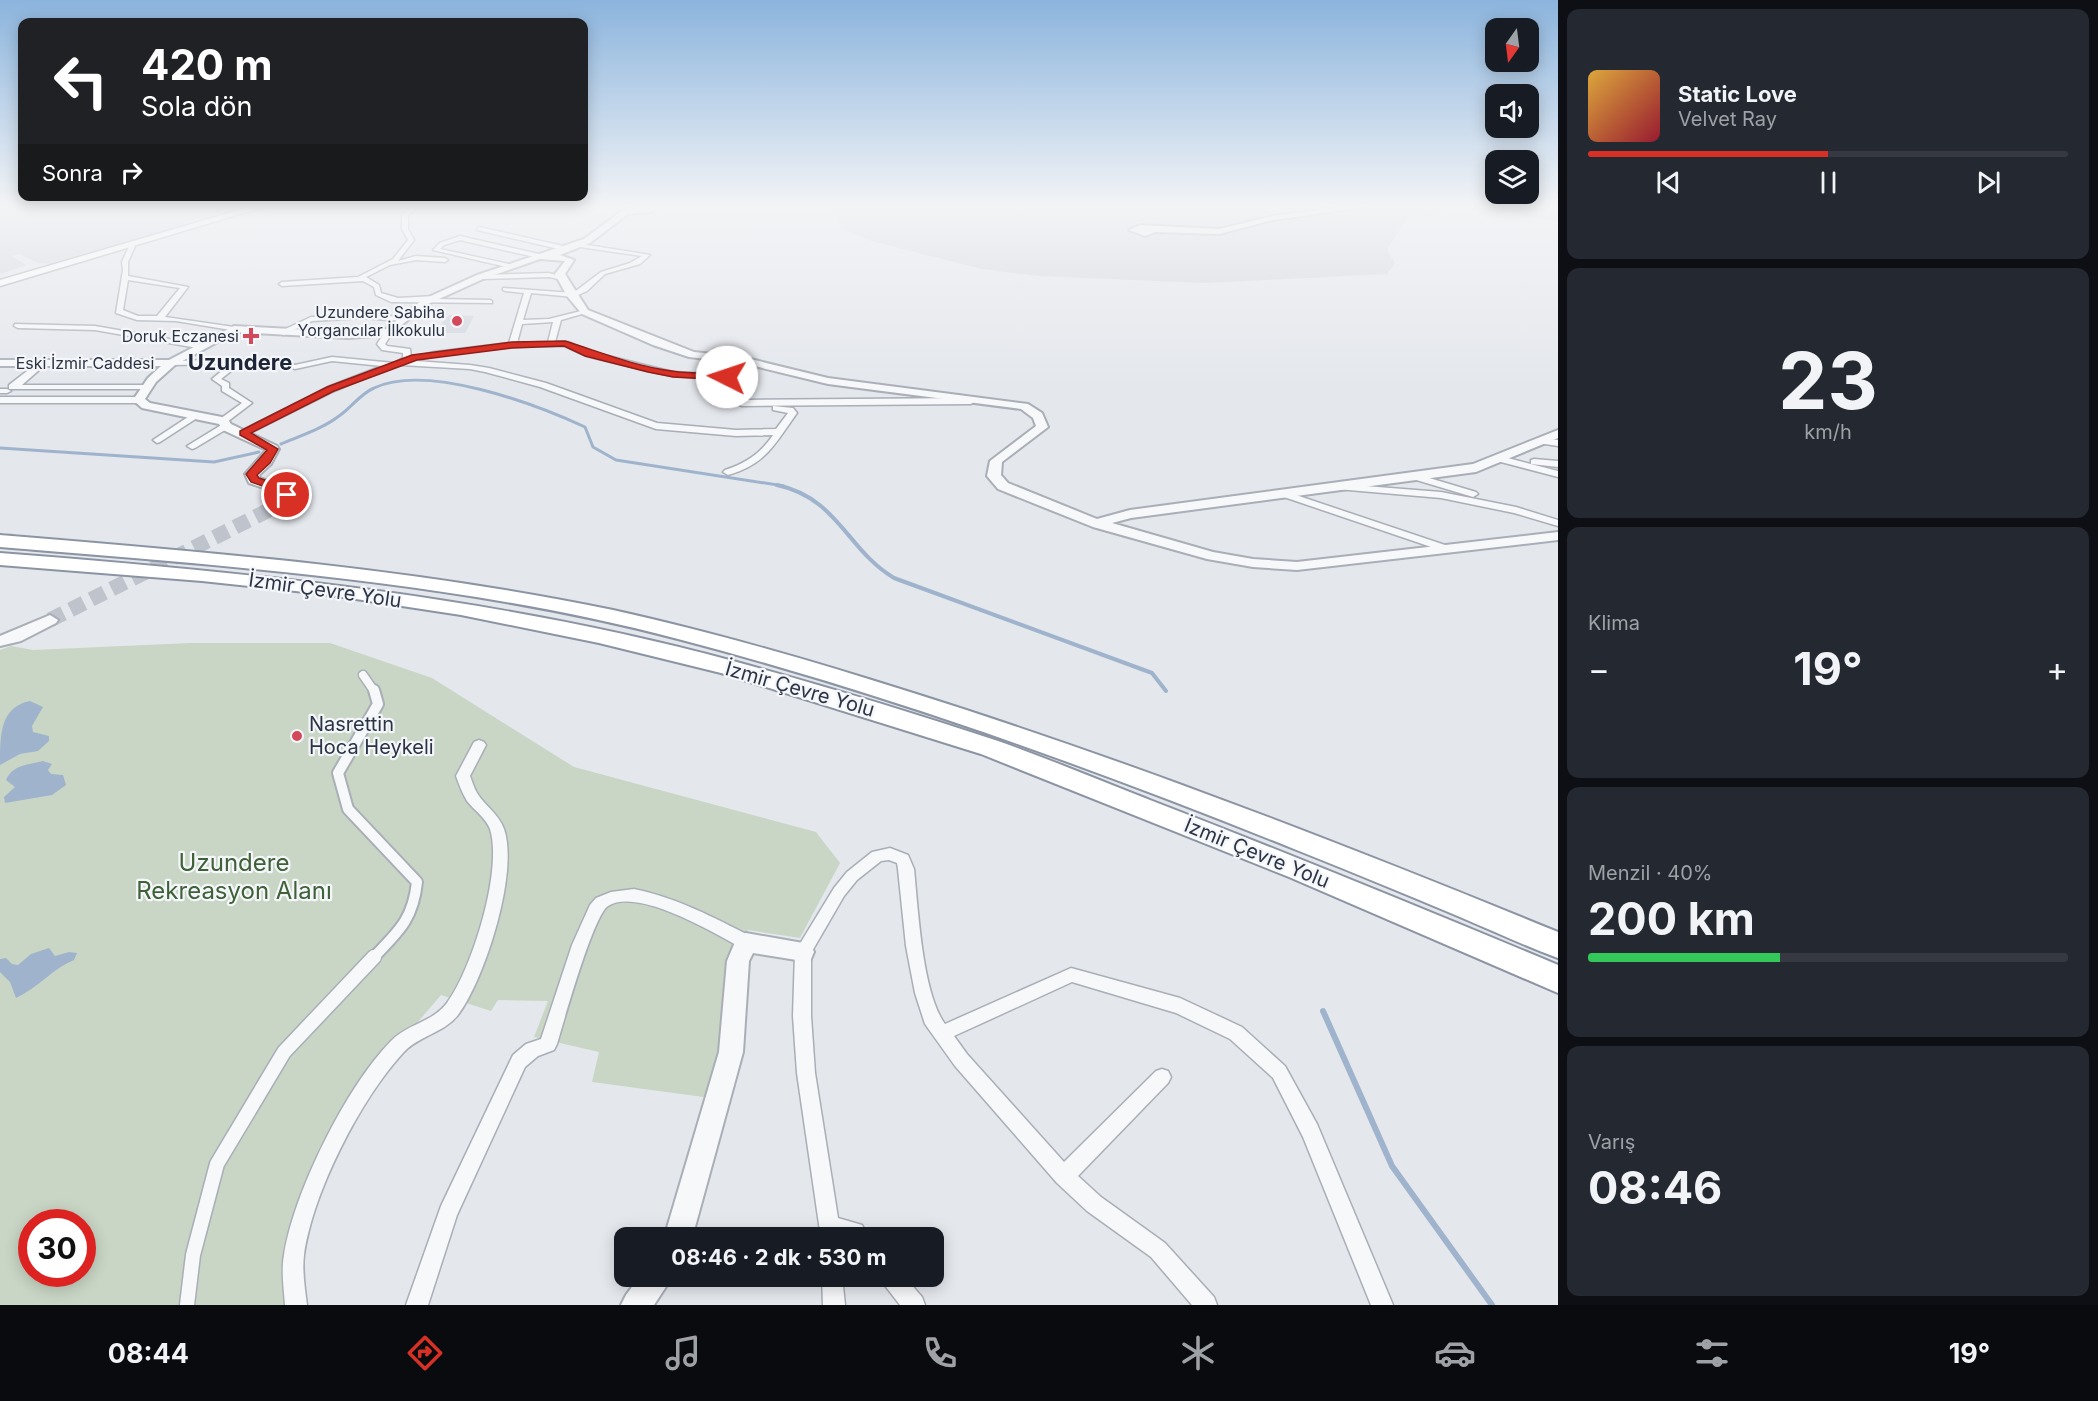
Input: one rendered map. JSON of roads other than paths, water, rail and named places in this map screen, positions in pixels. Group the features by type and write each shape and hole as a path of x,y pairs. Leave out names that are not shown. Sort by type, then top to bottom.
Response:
{"highway":[{"name":"İzmir Çevre Yolu","path":"0,541 336,570 539,602 683,633 964,716 1350,859 1558,945"},
{"name":"İzmir Çevre Yolu","path":"0,559 202,575 323,588 461,609 576,631 727,667 990,748 1299,869 1558,979"}],"main road":[{"path":"0,284 59,267"}],"street":[{"path":"125,267 119,311 137,318 281,333 348,335 389,332"},
{"path":"363,279 361,277 366,274 386,267"},
{"path":"398,364 407,359 407,351 385,348 381,344 389,332 403,319 432,299 508,267"},
{"path":"565,267 560,274 571,295 585,312 657,343 693,355 742,360 828,381 1024,406 1034,411 1040,420 1039,430 996,461 993,471 998,482 1098,524 1212,556 1253,563 1297,566 1558,536"},
{"path":"505,290 581,294 602,274 625,267"},
{"path":"480,277 549,275 563,278"},
{"path":"282,284 363,279 377,286 378,294 383,298 397,301 432,299 490,306 521,276"},
{"path":"125,279 185,287 159,319"},
{"path":"512,345 528,291"},
{"path":"519,322 557,320 585,312"},
{"path":"281,333 311,319 362,316 403,319"},
{"path":"550,344 557,320"},
{"path":"18,326 95,328 203,347"},
{"path":"139,400 147,387 171,363 234,329"},
{"path":"244,433 331,389 398,364 434,354 512,345 565,344 589,354 656,371 727,377 729,382 724,390 728,397 742,402 790,410 793,413 777,432 774,442 759,460 746,468 728,472"},
{"path":"171,363 275,361 295,367 327,359 470,367 543,385 656,426 736,433 777,432"},
{"path":"192,446 247,406 246,400 225,389 226,386 216,379 218,375 239,362"},
{"path":"4,393 43,363"},
{"name":"Eski İzmir Caddesi","path":"1,364 171,363"},
{"path":"4,393 147,387"},
{"path":"4,393 139,400 146,406 225,423 273,449 252,474 255,480 285,490 287,495 279,505"},
{"path":"742,402 981,401"},
{"path":"156,440 194,416"},
{"path":"1098,524 1130,514 1476,468 1558,434"},
{"path":"1541,441 1558,443"},
{"path":"1500,459 1558,464"},
{"path":"1500,459 1558,474"},
{"path":"1416,477 1558,520"},
{"path":"1340,487 1441,495 1558,520"},
{"path":"1284,494 1447,549"},
{"path":"0,640 15,637 50,620"},
{"path":"187,1305 193,1255 217,1164 284,1052 407,922 415,902 417,882 348,809 338,773 378,704 373,688 363,675"},
{"path":"296,1305 294,1255 310,1202 343,1125 370,1082 400,1043 436,1024 453,1009 479,960 497,883 499,860 497,828 470,794 464,776 478,746"},
{"path":"830,1227 806,1073 802,1016 803,952 839,892 852,876 877,856 890,854 903,859 922,993 932,1019 961,1060 1064,1176 1094,1204 1158,1250 1206,1305"},
{"path":"417,1305 448,1213 519,1061 532,1050 548,1044 588,927 599,903 617,895 637,895 708,922 746,942 803,952"},
{"path":"681,1227 731,1052 738,961 746,942"},
{"path":"942,1033 1071,975 1180,1006 1236,1033 1279,1072 1311,1131 1382,1305"},
{"path":"1064,1176 1162,1077"},
{"path":"636,1305 650,1287"},
{"path":"833,1287 834,1305"},
{"path":"899,1287 914,1305"}],"water":[{"path":"30,701 43,707 32,726 33,732 49,736 49,741 38,751 20,754 0,765 0,743 7,716 20,704"},
{"path":"43,761 52,764 48,770 51,774 63,775 66,785 52,795 5,803 4,797 15,787 6,780 9,775 17,768"},
{"path":"49,948 55,956 69,952 77,953 74,960 16,998 10,982 0,972 0,959 6,958 12,964 18,965 31,954"}],"waterway":[{"path":"281,444 332,421 374,388 396,382 422,380 451,383 481,390 564,418 585,427 593,447 616,460 784,486"},
{"path":"0,448 214,462 259,452"},
{"path":"777,485 798,492 814,501 841,526 864,553 894,578 1152,673 1166,691"},
{"path":"1323,1011 1392,1166 1492,1305"}],"tunnel":[{"path":"50,620 279,505"}],"place":[{"name":"Uzundere Sabiha Yorgancılar İlkokulu","path":"457,321"},
{"name":"Doruk Eczanesi","path":"251,336"},
{"name":"Nasrettin Hoca Heykeli","path":"297,736"}],"district":[{"name":"Uzundere","path":"240,362"}],"park label":[{"name":"Uzundere Rekreasyon Alanı","path":"234,876"}]}
